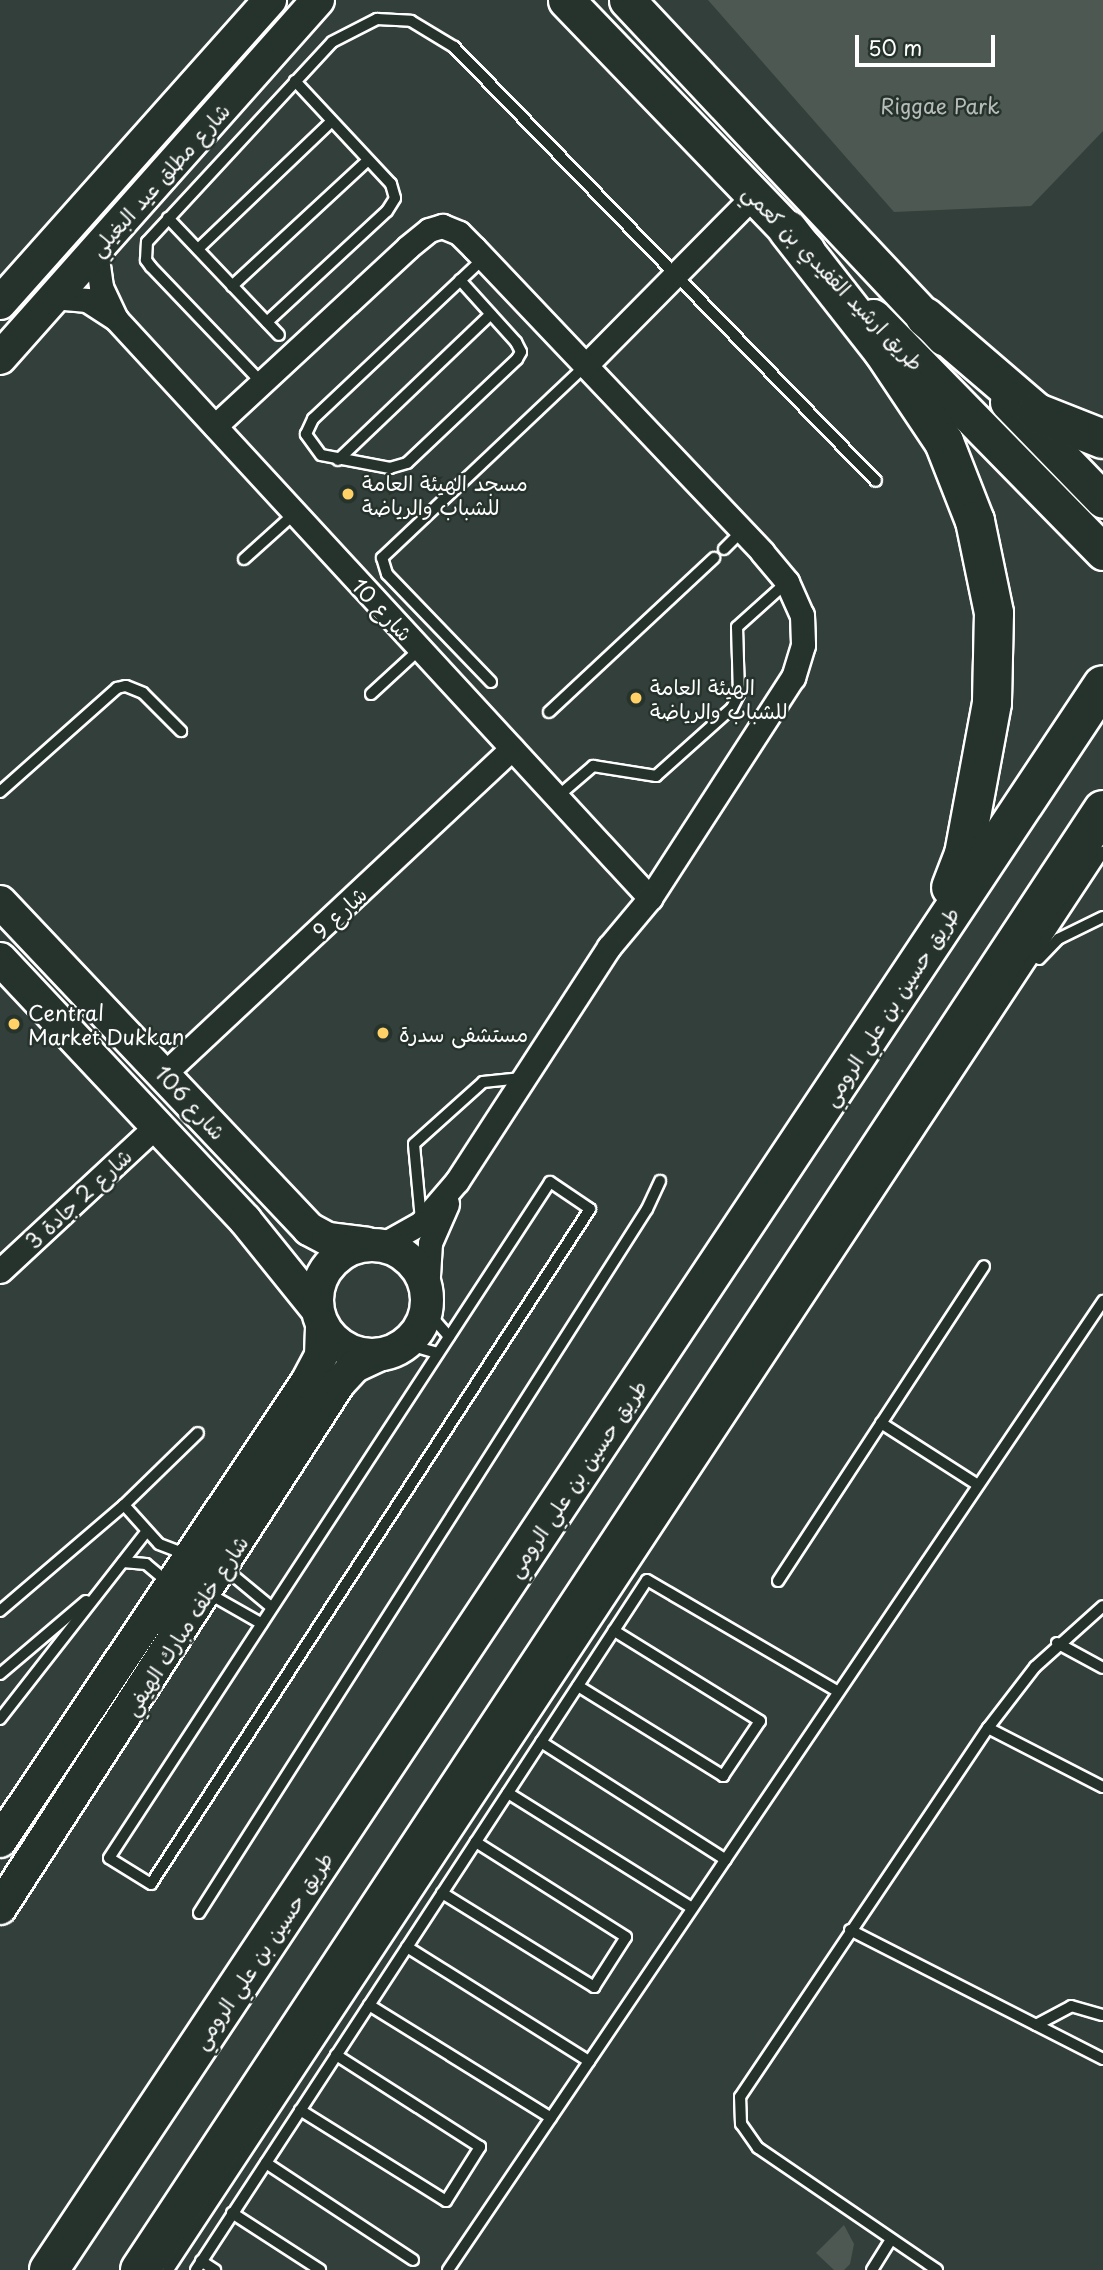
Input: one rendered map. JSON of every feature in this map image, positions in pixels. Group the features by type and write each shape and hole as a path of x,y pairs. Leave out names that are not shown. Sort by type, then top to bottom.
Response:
{"highway":[{"path":"788,230 884,351 944,442 975,521 994,613 992,703 982,772 964,854 923,958"},
{"path":"925,317 1037,413 1103,439"},
{"name":"طريق حسين بن علي الرومي","path":"49,2270 1103,685"},
{"path":"141,2270 1103,810"},
{"path":"37,2270 102,2190"}],"main road":[{"name":"طريق ارشيد القفيدي بن كعمي","path":"566,0 1103,552"},
{"name":"طريق ارشيد القفيدي بن كعمي","path":"627,0 925,317 1103,500"}],"street":[{"name":"شارع مطلق عيد البغيلي","path":"0,303 270,0"},
{"name":"شارع مطلق عيد البغيلي","path":"0,358 318,0"},
{"path":"585,366 755,194"},
{"path":"215,426 429,230 442,226 459,233 484,258 742,531 787,582 802,615 803,645 793,677 650,898 610,947 528,1077 457,1181 421,1223 374,1244 349,1249 328,1266 317,1290 319,1317 346,1349 393,1349 419,1329 427,1301 430,1242 457,1181"},
{"name":"شارع 10","path":"96,251 101,287 116,319"},
{"name":"شارع 10","path":"53,297 88,300 116,319 650,898"},
{"name":"شارع 9","path":"165,1073 512,748"},
{"name":"شارع 106","path":"0,902 165,1073 309,1229 328,1239 374,1244"},
{"name":"شارع 106","path":"0,959 222,1195 319,1317"},
{"name":"شارع 2 جادة 3","path":"4,1260 157,1125"},
{"path":"222,1195 250,1192 256,1172"},
{"path":"374,1244 412,1261 427,1301"},
{"name":"شارع خلف مبارك الهيفي","path":"0,1841 307,1382 321,1356 319,1317"},
{"name":"شارع خلف مبارك الهيفي","path":"0,1908 215,1580 339,1383 355,1366 393,1349"}],"lane":[{"path":"262,383 146,260 147,242 332,42 361,24 394,18 427,27 454,47 876,481"},
{"path":"267,322 393,205 394,190 295,82"},
{"path":"198,249 331,121"},
{"path":"232,286 368,160"},
{"path":"168,218 279,335"},
{"path":"460,281 491,314 520,352 480,395 407,463 390,468 321,455 309,442 306,429 313,419 484,258"},
{"path":"338,460 491,314"},
{"path":"491,682 387,574 382,558 394,542 585,366"},
{"path":"244,559 295,513"},
{"path":"724,549 742,531"},
{"path":"549,712 714,558"},
{"path":"557,797 593,766 646,777 661,774 732,708 739,694 737,627 787,582"},
{"path":"371,694 420,649"},
{"path":"0,792 117,688 126,686 143,693 181,731"},
{"path":"168,2270 1103,852"},
{"path":"1024,973 1058,939 1103,917"},
{"path":"421,1223 414,1144 483,1082 528,1077"},
{"path":"199,1913 647,1209 660,1181"},
{"path":"550,1182 590,1209 150,1884 108,1858 449,1336 550,1182"},
{"path":"778,1581 984,1266"},
{"path":"427,1301 449,1336"},
{"path":"449,2270 837,1691 1103,1301"},
{"path":"393,1349 438,1353"},
{"path":"881,1423 978,1485"},
{"path":"0,1611 124,1505 198,1433"},
{"path":"124,1505 159,1544 190,1556"},
{"path":"0,1718 146,1532"},
{"path":"123,1562 146,1564 170,1585"},
{"path":"215,1580 262,1624"},
{"path":"215,1580 271,1607"},
{"path":"215,2270 199,2266 647,1580 837,1691"},
{"path":"0,1674 104,1586"},
{"path":"937,2270 758,2148 741,2124 740,2097 988,1728 1058,1643 1103,1606"},
{"path":"578,1686 723,1776 760,1721 614,1631"},
{"path":"1058,1643 1103,1668"},
{"path":"988,1728 1103,1787"},
{"path":"541,1742 726,1860"},
{"path":"508,1793 692,1908"},
{"path":"442,1893 594,1987 625,1937 476,1842"},
{"path":"850,1930 1103,2059"},
{"path":"407,1947 589,2061"},
{"path":"369,2005 551,2118"},
{"path":"1036,2025 1070,2006 1103,2015"},
{"path":"300,2110 446,2200 480,2147 337,2055"},
{"path":"266,2163 413,2260"},
{"path":"232,2213 320,2270"},
{"path":"872,2270 891,2239"}],"green space":[{"name":"Riggae Park","path":"708,0 1103,0 1103,131 1031,206 894,212"},
{"path":"844,2225 854,2244 850,2264 844,2270 834,2270 816,2253"}],"place":[{"name":"مسجد الهيئة العامة للشباب والرياضة","path":"348,494"},
{"name":"الهيئة العامة للشباب والرياضة","path":"636,698"},
{"name":"Central Market Dukkan","path":"14,1024"},
{"name":"مستشفى سدرة","path":"383,1033"}]}
